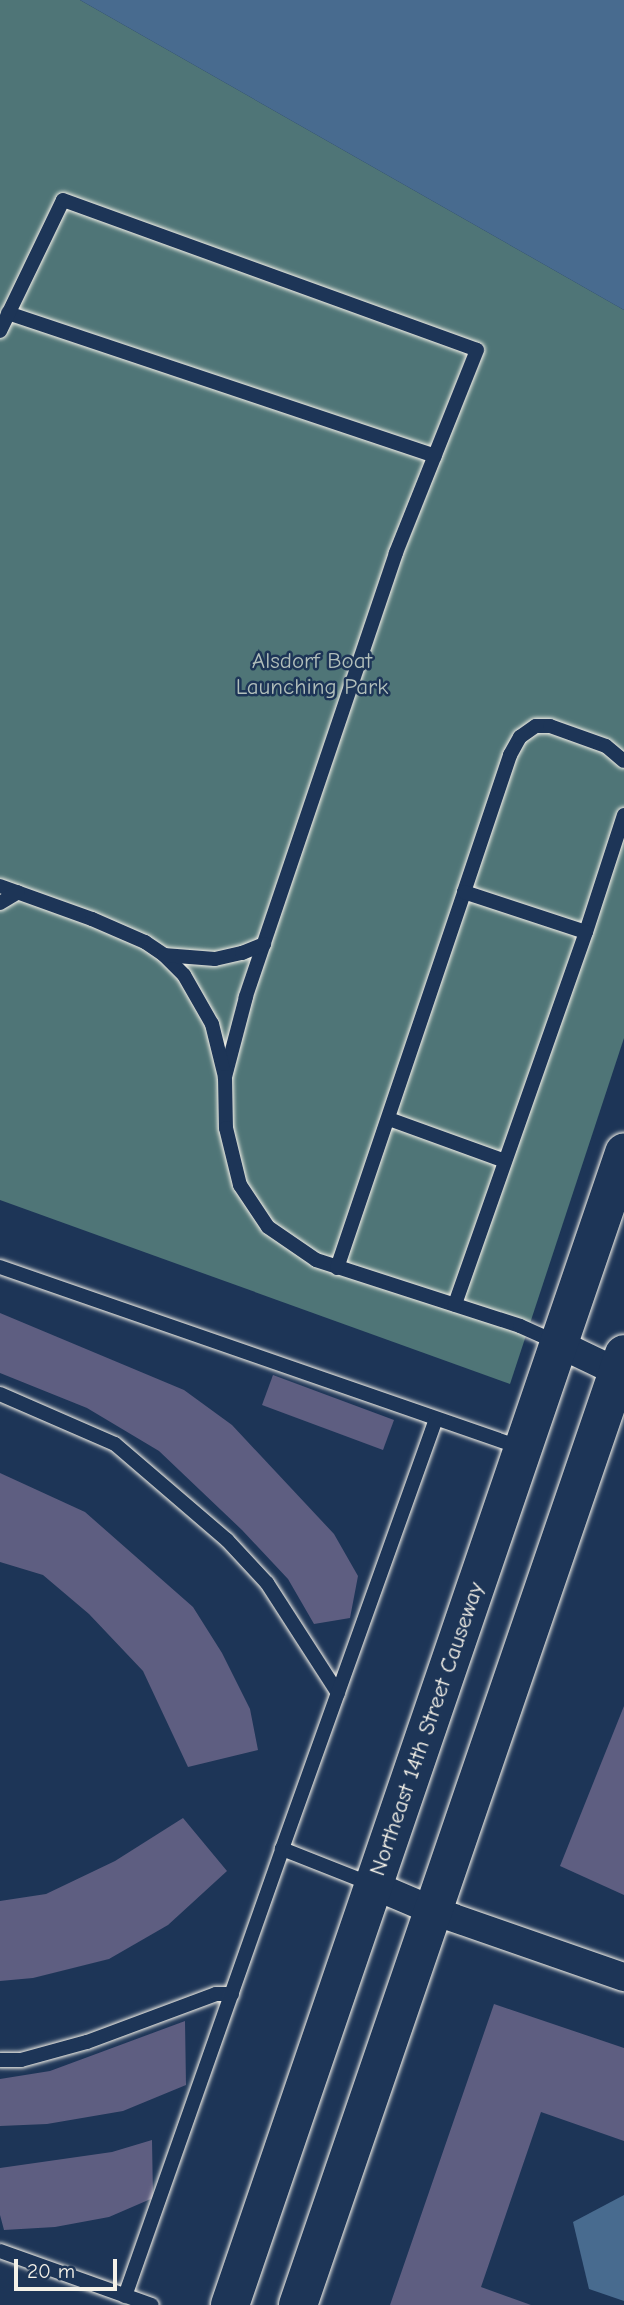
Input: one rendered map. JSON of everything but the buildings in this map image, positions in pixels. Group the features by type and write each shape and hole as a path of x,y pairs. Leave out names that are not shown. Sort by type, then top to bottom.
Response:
{"main road":[{"name":"Northeast 14th Street Causeway","path":"230,2305 624,1153"},
{"path":"298,2305 622,1367"}],"street":[{"path":"559,1344 622,1367"},
{"path":"373,1885 434,1911 624,1977"}],"lane":[{"path":"0,331 64,200 477,350 396,553 264,944 225,1077"},
{"path":"8,313 435,456"},
{"path":"337,1268 510,755 520,737 536,726 550,726 606,746 624,761"},
{"path":"455,1305 586,932 624,815"},
{"path":"0,886 92,919 145,942 164,955 184,975 212,1024 225,1077 226,1128 240,1185 268,1227 316,1260 520,1326 559,1344"},
{"path":"0,903 18,892"},
{"path":"464,892 586,932"},
{"path":"164,955 215,958 242,953 264,944"},
{"path":"389,1119 505,1161"},
{"path":"0,1267 523,1448"},
{"path":"0,1394 115,1444 227,1540 267,1583 338,1693"},
{"path":"125,2296 436,1419"},
{"path":"282,1849 373,1885"},
{"path":"0,2060 21,2060 87,2042 216,1994 232,1994"},
{"path":"0,2251 152,2305"}],"green space":[{"name":"Alsdorf Boat Launching Park","path":"0,0 80,0 624,310 624,1038 510,1384 0,1200"}],"water":[{"path":"80,0 624,0 624,310"},
{"path":"624,2195 624,2301 589,2289 573,2222"}]}
